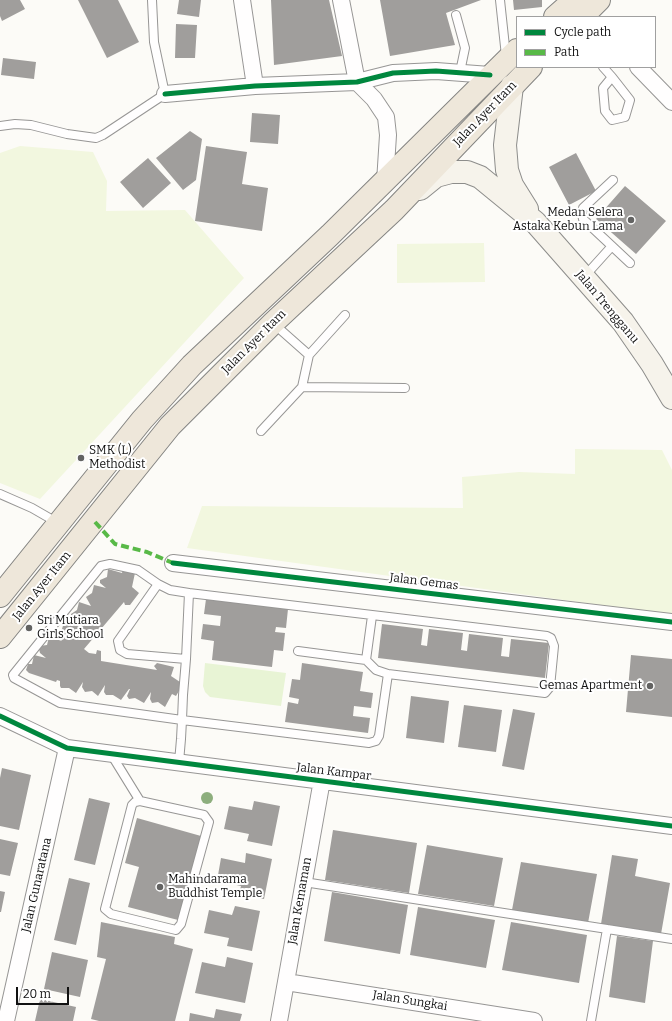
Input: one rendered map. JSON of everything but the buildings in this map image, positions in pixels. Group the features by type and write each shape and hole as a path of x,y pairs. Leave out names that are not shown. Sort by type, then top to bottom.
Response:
{"main road":[{"path":"558,16 584,8"},
{"name":"Jalan Ayer Itam","path":"0,596 142,420 192,365 385,182 490,75 512,55"},
{"name":"Jalan Ayer Itam","path":"0,637 170,426 273,322 394,210 530,68"},
{"name":"Jalan Trengganu","path":"512,86 505,145 507,170 512,185 534,222"},
{"name":"Jalan Trengganu","path":"394,210 436,176 451,172 467,172 480,177 534,222 623,322 652,364 672,398"}],"street":[{"path":"242,0 255,86"},
{"path":"341,0 357,82 374,99 386,117 388,135 385,182"},
{"path":"639,68 672,102"},
{"path":"165,94 255,86 357,82 393,73 436,71 490,75"},
{"name":"Jalan Gemas","path":"173,563 672,622"},
{"name":"Jalan Kampar","path":"0,716 67,748 672,826"},
{"name":"Jalan Gunaratana","path":"6,1021 67,748"},
{"name":"Jalan Kemaman","path":"279,1021 322,780"},
{"name":"Jalan Sungkai","path":"286,982 534,1021"}],"lane":[{"path":"0,126 15,124 31,125 67,134 96,138 103,135 165,94 154,42 152,0"},
{"path":"500,0 512,55"},
{"path":"456,15 465,48 460,72"},
{"path":"604,68 612,77 630,100 625,117 612,120 605,111 603,88 612,77"},
{"path":"613,180 584,208 582,214 584,219 630,263"},
{"path":"584,278 612,246"},
{"path":"261,431 302,387 309,355 345,315"},
{"path":"273,322 309,355"},
{"path":"302,387 405,388"},
{"path":"0,494 32,508 58,524"},
{"path":"298,651 366,660 376,670 388,674 545,693 550,687 554,641 547,636 372,616 170,590 158,584 138,570 110,564 101,566 13,675 14,678 60,703 182,720 370,743 376,741 379,736 388,674"},
{"path":"158,584 120,637 118,647 123,653 127,654 186,659"},
{"path":"179,762 189,593"},
{"path":"366,660 372,616"},
{"path":"111,754 140,801 204,815 209,822 181,924 176,930 111,914 105,909 132,805 134,802 140,801"},
{"path":"304,882 672,939"},
{"path":"591,1021 607,929"}],"green space":[{"path":"20,146 93,152 107,181 106,211 185,210 244,278 40,499 0,483 0,153"},
{"path":"484,243 485,282 397,283 397,244"},
{"path":"575,449 662,450 672,470 672,615 187,548 202,506 463,508 462,477 519,472 575,474"},
{"path":"205,663 286,673 281,706 210,697 205,692 203,686"}],"marked path":[{"path":"95,522 115,544 147,552 173,563"}],"cycle path":[{"path":"165,94 255,86 357,82 393,73 436,71 490,75"},
{"path":"173,563 672,622"},
{"path":"0,716 67,748 672,826"}],"place":[{"name":"Medan Selera Astaka Kebun Lama","path":"631,220"},
{"name":"SMK (L) Methodist","path":"81,458"},
{"name":"Sri Mutiara Girls School","path":"29,628"},
{"name":"Gemas Apartment","path":"650,686"},
{"name":"Mahindarama Buddhist Temple","path":"160,887"}]}
